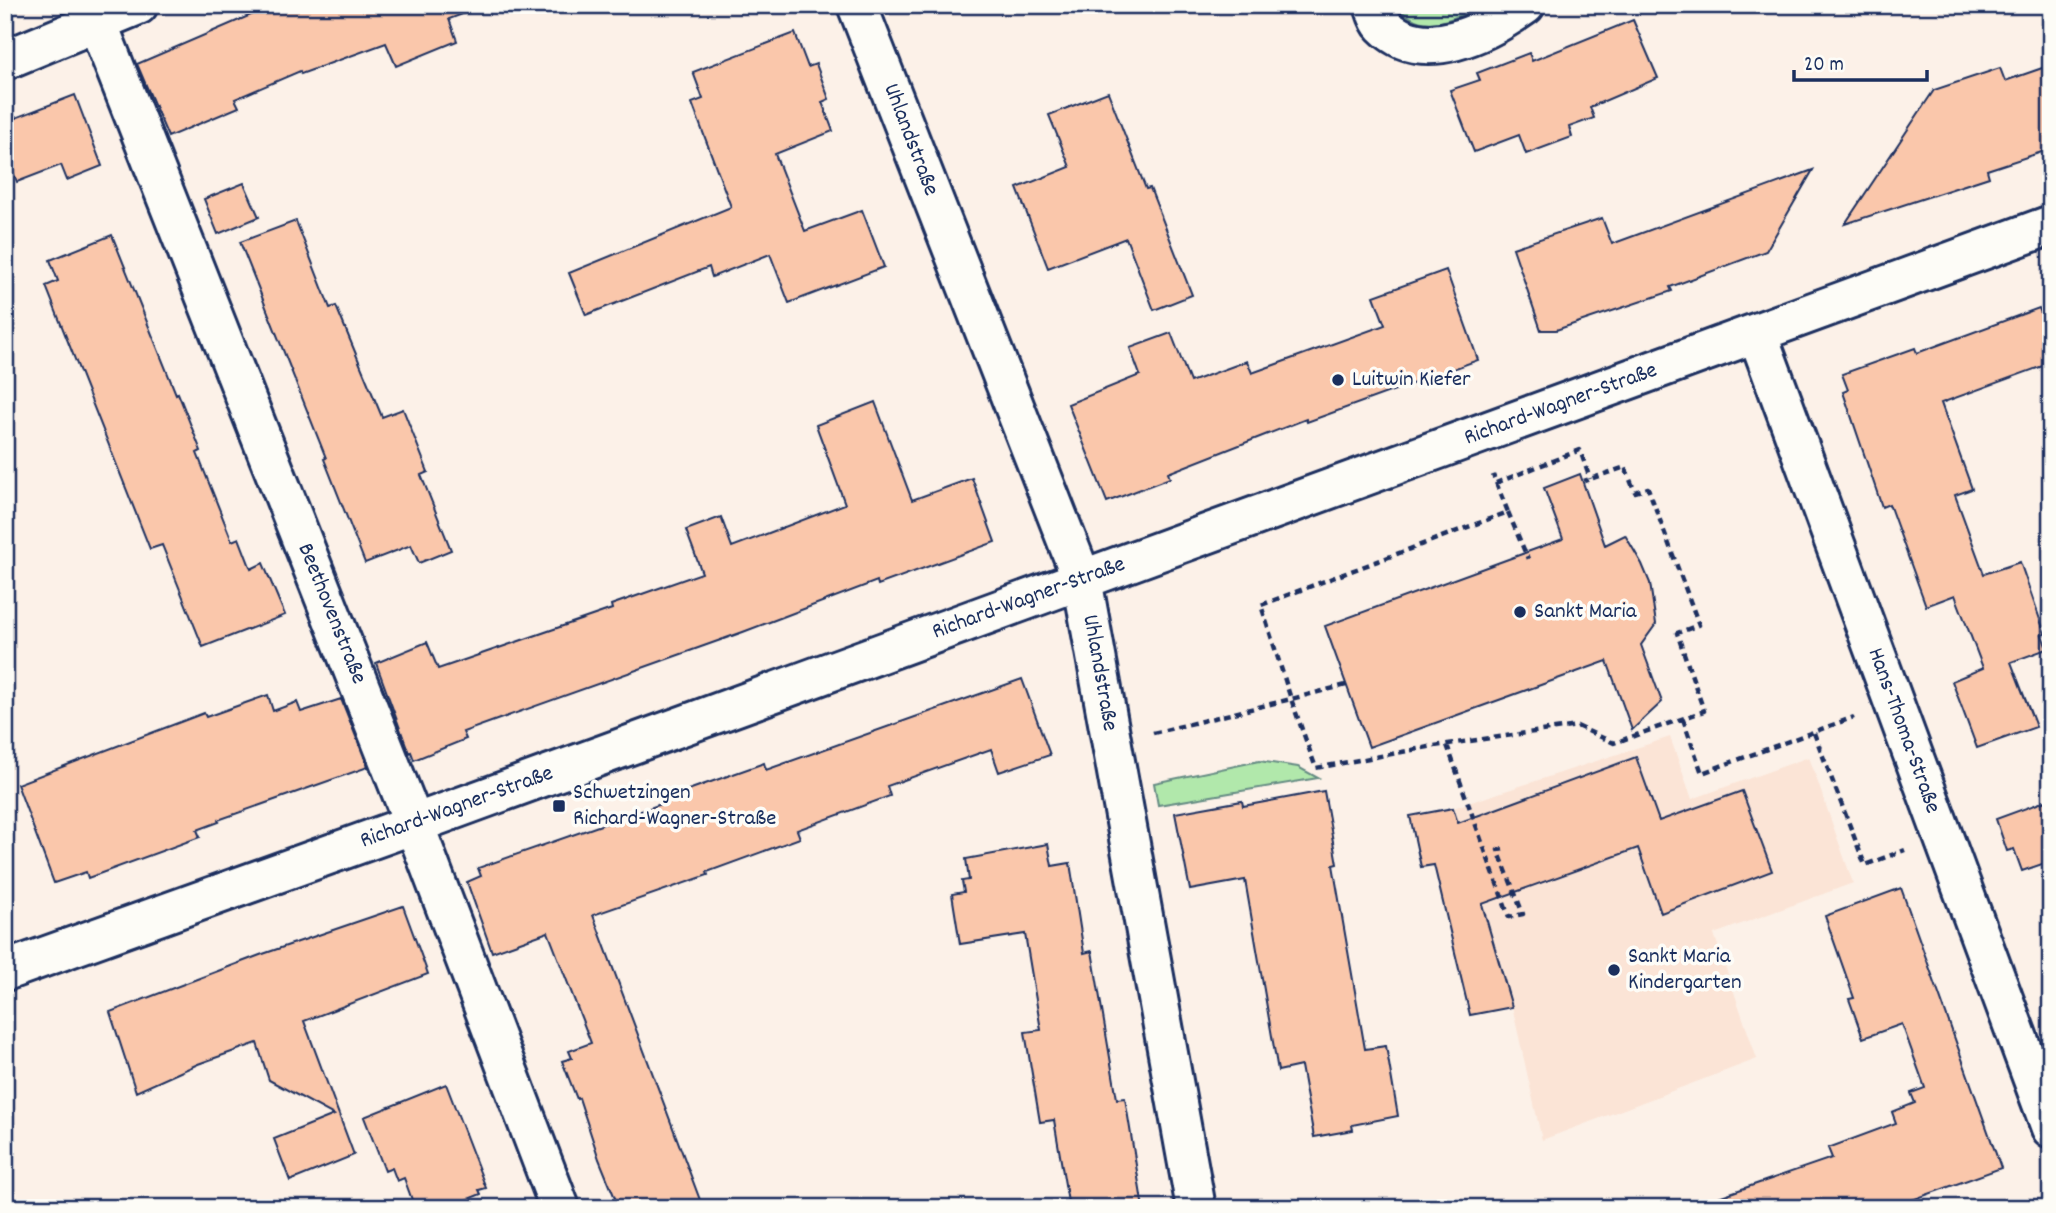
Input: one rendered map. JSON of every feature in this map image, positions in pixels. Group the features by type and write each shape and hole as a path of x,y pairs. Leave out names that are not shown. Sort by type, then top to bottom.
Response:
{"street":[{"path":"5,60 138,5"},
{"name":"Uhlandstraße","path":"857,5 1082,579 1196,1208"},
{"path":"1374,5 1381,24 1407,42 1446,44 1502,22 1525,5"},
{"name":"Beethovenstraße","path":"97,22 414,824 560,1208"},
{"name":"Richard-Wagner-Straße","path":"5,971 2051,225"},
{"name":"Hans-Thoma-Straße","path":"1757,333 2051,1128"}],"path":[{"path":"1475,436 1528,559"},
{"path":"1496,483 1580,450 1587,480 1625,467 1634,492 1648,488 1699,625 1677,633 1704,711 1614,743 1577,726 1316,768 1261,605 1508,512"},
{"path":"1112,744 1346,685"},
{"path":"1683,719 1702,773 1893,703"},
{"path":"1814,733 1865,865 1942,837"},
{"path":"1447,745 1509,917 1523,914 1498,850 1505,849"}],"shaded area":[{"name":"Sankt Maria Kindergarten","path":"1670,737 1692,799 1809,757 1853,883 1714,934 1757,1059 1542,1140 1512,1006 1453,808"}],"green space":[{"path":"1398,5 1485,5 1457,17 1428,23 1410,17"},
{"path":"1259,761 1298,767 1318,778 1158,805 1154,783"}],"building":[{"path":"274,5 475,5 476,9 449,19 457,41 396,66 386,43 301,74 300,71 235,99 239,107 168,137 137,64"},
{"path":"1633,20 1658,78 1590,107 1594,118 1569,127 1572,137 1526,154 1519,135 1474,152 1450,90 1480,80 1477,73 1529,53 1532,61"},
{"path":"795,33 808,67 816,64 829,99 822,102 833,131 775,154 805,231 862,210 884,267 789,303 770,254 712,277 709,267 586,315 569,273 731,207 692,103 703,99 693,72"},
{"path":"2051,65 2051,149 1987,170 1989,177 1845,224 1934,90 2000,68 2005,81"},
{"path":"1108,92 1146,189 1150,188 1192,295 1154,310 1126,238 1048,268 1017,188 1070,167 1049,115"},
{"path":"75,95 102,166 67,180 61,165 17,182 5,152 5,122"},
{"path":"1813,170 1766,251 1670,287 1672,291 1556,330 1541,330 1513,248 1602,218 1612,244"},
{"path":"244,183 259,217 218,234 204,199"},
{"path":"296,221 330,308 336,306 382,417 403,409 428,472 421,475 451,550 419,563 411,545 365,563 240,242"},
{"path":"112,235 201,451 197,453 232,541 239,538 251,569 263,563 285,615 203,647 162,545 150,549 46,286 58,281 50,260"},
{"path":"1446,270 1478,360 1307,422 1306,419 1168,473 1170,478 1107,502 1068,404 1140,375 1130,348 1171,333 1190,382 1247,361 1252,373 1385,325 1374,296"},
{"path":"2039,308 2051,341 2051,363 1941,403 1972,489 1955,495 1984,574 2020,562 2045,634 2042,635 2047,649 2011,662 2036,727 1977,748 1952,681 1983,668 1955,595 1926,606 1889,504 1882,507 1843,392 1848,390 1842,374 1915,348 1917,353"},
{"path":"875,402 912,500 972,478 995,542 878,585 877,581 463,732 466,739 414,760 411,752 409,753 376,663 427,642 438,669 612,609 611,605 702,573 686,530 721,517 732,547 845,504 816,425"},
{"name":"Sankt Maria","path":"1580,474 1605,545 1625,535 1650,583 1656,624 1641,645 1662,702 1632,730 1607,661 1369,747 1325,626 1563,539 1544,488"},
{"path":"1022,679 1050,755 999,772 991,749 887,786 890,796 797,830 800,838 707,872 708,875 593,915 703,1208 619,1208 579,1098 577,1099 562,1061 572,1058 569,1051 591,1043 548,932 492,952 467,882 481,876 478,868 664,803 663,799 764,763 766,770"},
{"path":"268,695 273,711 297,702 301,712 341,699 368,767 218,820 219,822 197,830 200,837 88,878 86,872 54,883 17,784 204,713 206,717"},
{"path":"1636,757 1659,821 1742,791 1772,871 1661,913 1638,848 1482,904 1512,1007 1470,1015 1434,865 1421,867 1410,816 1453,808 1458,823"},
{"path":"1324,791 1337,864 1333,865 1365,1049 1386,1046 1398,1116 1352,1125 1353,1130 1314,1137 1301,1066 1278,1071 1245,880 1190,890 1175,813 1242,801 1243,806"},
{"path":"2051,799 2051,861 2022,871 2014,849 2007,851 1996,819"},
{"path":"1048,844 1052,866 1070,863 1084,953 1092,951 1117,1099 1125,1098 1143,1208 1069,1208 1054,1120 1040,1122 1025,1032 1041,1030 1025,934 960,944 952,894 964,892 962,881 969,880 966,859"},
{"path":"1901,888 2001,1168 1890,1208 1705,1208 1704,1202 1832,1158 1828,1148 1896,1123 1892,1112 1915,1103 1911,1093 1925,1088 1902,1024 1863,1038 1849,999 1854,998 1825,916"},
{"path":"403,906 428,974 304,1021 354,1155 290,1181 274,1139 334,1115 269,1080 257,1043 198,1064 136,1092 110,1012 260,955"},
{"path":"446,1084 486,1188 479,1190 481,1194 446,1208 415,1208 404,1178 397,1181 392,1168 385,1171 364,1117"}],"place":[{"name":"Luitwin Kiefer","path":"1338,380"},
{"name":"Sankt Maria","path":"1520,612"},
{"name":"Schwetzingen Richard-Wagner-Straße","path":"559,806"},
{"name":"Sankt Maria Kindergarten","path":"1614,970"}]}
